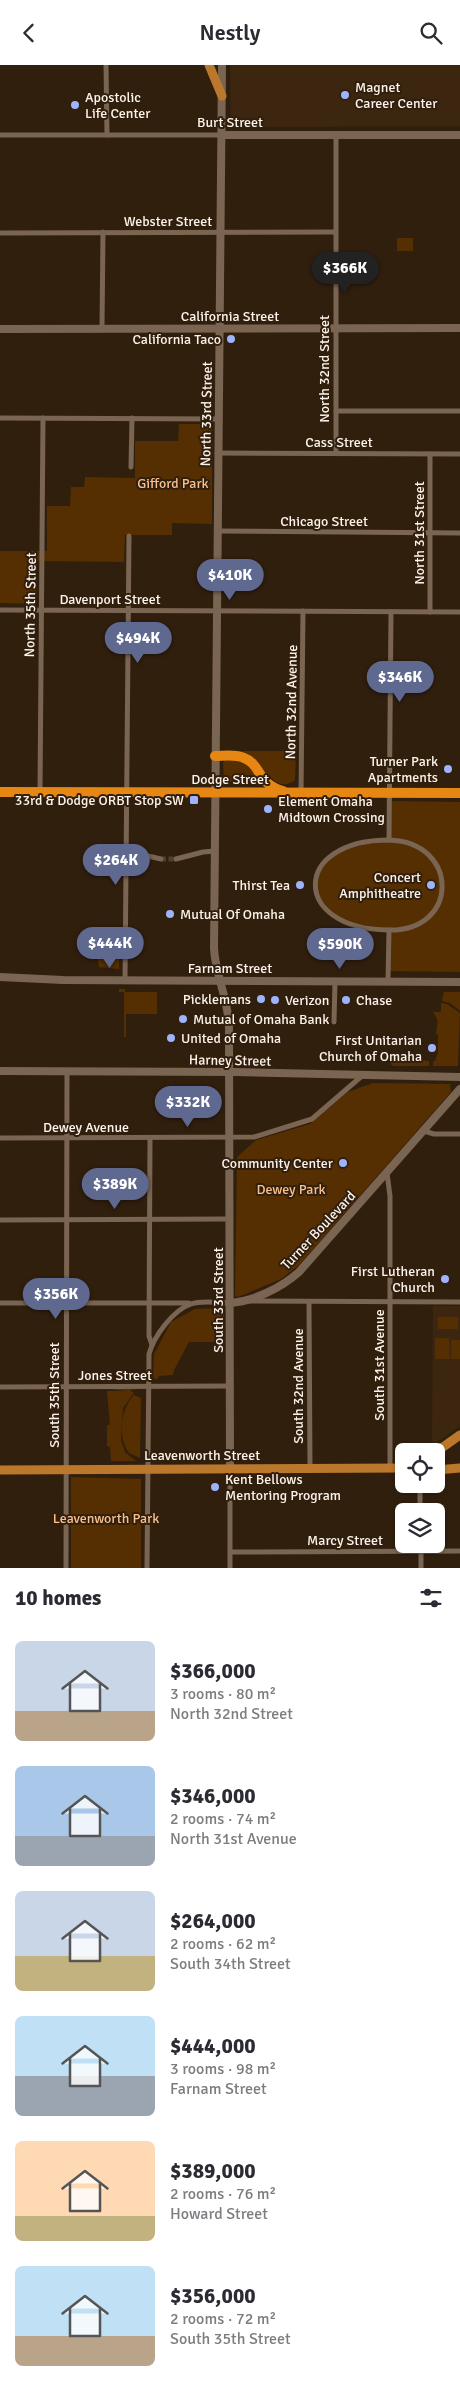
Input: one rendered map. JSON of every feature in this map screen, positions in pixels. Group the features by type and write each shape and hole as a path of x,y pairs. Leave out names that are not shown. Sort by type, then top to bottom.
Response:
{"highway":[{"path":"215,756 238,756 246,759 267,783 278,789 298,793"},
{"name":"Dodge Street","path":"0,792 460,793"},
{"path":"432,793 460,798"}],"main road":[{"path":"209,65 222,96"},
{"path":"445,1446 460,1435"},
{"name":"Leavenworth Street","path":"0,1470 395,1468"},
{"path":"445,1469 460,1468"}],"street":[{"path":"106,65 107,135"},
{"name":"North 33rd Street","path":"215,793 222,65"},
{"name":"Burt Street","path":"0,135 460,135"},
{"name":"North 32nd Street","path":"336,135 336,453"},
{"path":"102,329 103,232"},
{"name":"Webster Street","path":"0,233 335,232"},
{"name":"California Street","path":"0,329 460,328"},
{"path":"336,411 460,411"},
{"path":"0,418 219,419"},
{"name":"North 35th Street","path":"40,792 43,418"},
{"path":"131,467 132,419"},
{"name":"Cass Street","path":"217,453 460,454"},
{"name":"North 31st Street","path":"430,454 430,611"},
{"name":"Chicago Street","path":"217,531 460,533"},
{"path":"125,980 129,536"},
{"name":"Davenport Street","path":"0,609 460,612"},
{"name":"North 32nd Avenue","path":"298,793 303,611"},
{"path":"389,840 390,612"},
{"name":"South 33rd Street","path":"215,793 214,955 227,1000 230,1030 230,1568"},
{"path":"436,853 418,844 389,840 364,843 335,852 321,865 315,881 318,899 324,909 333,916 363,927 388,930 425,925 444,908"},
{"path":"126,851 162,859"},
{"path":"176,859 188,858 203,851 215,851"},
{"path":"388,930 388,981"},
{"name":"Farnam Street","path":"0,977 125,980 460,982"},
{"path":"334,981 334,1020"},
{"name":"Harney Street","path":"0,1071 230,1072 460,1077"},
{"name":"South 35th Street","path":"66,1568 67,1072"},
{"name":"Dewey Avenue","path":"0,1138 254,1137 306,1122 363,1075"},
{"name":"Turner Boulevard","path":"0,1303 230,1303 243,1301 281,1285 299,1272 460,1089"},
{"path":"424,1131 434,1134 460,1134"},
{"path":"150,1138 149,1336 152,1345"},
{"name":"South 31st Avenue","path":"387,1173 390,1196 390,1468"},
{"path":"0,1220 230,1219"},
{"path":"243,1301 460,1302"},
{"name":"South 32nd Avenue","path":"309,1302 310,1469"},
{"path":"147,1568 148,1359 152,1345 172,1318 192,1303"},
{"name":"Jones Street","path":"0,1387 230,1386"},
{"name":"Marcy Street","path":"230,1551 395,1551"},
{"name":"Marcy Street","path":"445,1551 460,1551"},
{"path":"421,1553 421,1568"}],"shaded area":[{"name":"Magnet Career Center","path":"230,65 460,65 460,126 231,127"},
{"path":"433,1306 460,1306 460,1426 435,1443 432,1440"}],"green space":[{"path":"397,238 413,238 413,251 397,251"},
{"name":"Gifford Park","path":"179,424 207,424 211,425 212,428 212,524 172,523 172,535 125,535 124,562 37,561 36,604 0,603 0,551 47,551 47,506 70,506 71,487 84,487 85,477 135,478 135,441 178,441"},
{"path":"223,751 296,751 295,780 289,784 278,783 254,764 223,753"},
{"path":"225,760 245,760 261,782 224,782 223,763"},
{"path":"389,801 460,802 460,972 388,971 388,930 340,920 318,899 317,874 341,849 389,840"},
{"path":"114,943 119,943 119,969 99,967 96,949 107,949 107,953 113,953"},
{"path":"119,989 125,989 125,992 157,992 157,1014 126,1014 126,1037 124,1037 124,992 119,992"},
{"path":"444,992 460,992 460,1011 450,1003 442,1001"},
{"path":"441,1003 447,1004 460,1013 458,1066 433,1066 433,1061 435,1061 438,1052 438,1035 436,1034 437,1020 433,1012 441,1012"},
{"path":"391,1057 394,1061 409,1061 409,1057 429,1061 429,1066 393,1066 391,1064"},
{"name":"Dewey Park","path":"373,1083 450,1084 451,1092 299,1265 281,1279 238,1297 235,1296 237,1157 256,1140 310,1124 348,1092"},
{"path":"221,1308 219,1310 224,1313 224,1320 218,1320 219,1342 189,1342 173,1375 159,1376 157,1380 153,1377 154,1354 171,1322 195,1309"},
{"path":"438,1317 458,1317 458,1329 438,1329"},
{"path":"435,1338 449,1338 450,1359 435,1359"},
{"path":"451,1340 460,1340 460,1359 451,1359"},
{"path":"107,1389 138,1389 130,1390 134,1393 123,1408 121,1440 125,1452 136,1461 111,1461 110,1447 107,1446 107,1425 110,1425 107,1391 128,1391"},
{"path":"134,1395 141,1398 140,1458 129,1453 125,1446 122,1431 126,1407"},
{"name":"Leavenworth Park","path":"71,1477 141,1479 141,1568 71,1568"}],"tunnel":[{"path":"161,859 176,859"}],"place":[{"name":"Magnet Career Center","path":"345,95"},
{"name":"Apostolic Life Center","path":"75,105"},
{"name":"California Taco","path":"231,339"},
{"name":"Turner Park Apartments","path":"448,769"},
{"name":"33rd & Dodge ORBT Stop SW","path":"194,800"},
{"name":"Element Omaha Midtown Crossing","path":"268,809"},
{"name":"Thirst Tea","path":"300,885"},
{"name":"Concert Amphitheatre","path":"431,885"},
{"name":"Mutual Of Omaha","path":"170,914"},
{"name":"Picklemans","path":"261,999"},
{"name":"Verizon","path":"275,1000"},
{"name":"Chase","path":"346,1000"},
{"name":"Mutual of Omaha Bank","path":"183,1019"},
{"name":"United of Omaha","path":"171,1038"},
{"name":"First Unitarian Church of Omaha","path":"432,1048"},
{"name":"Community Center","path":"343,1163"},
{"name":"First Lutheran Church","path":"445,1279"},
{"name":"Kent Bellows Mentoring Program","path":"215,1487"}]}
